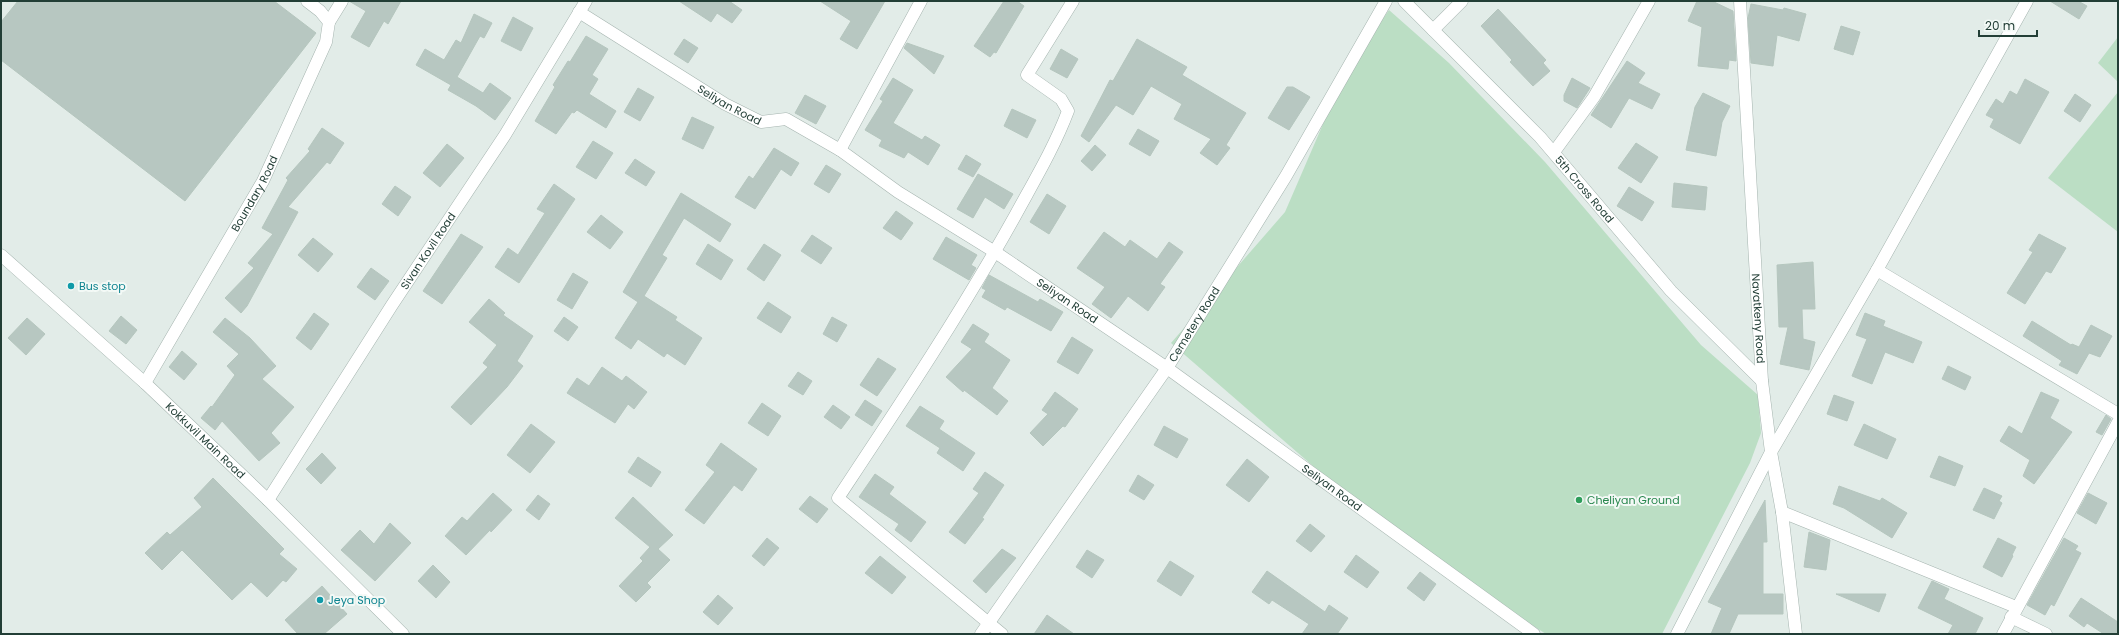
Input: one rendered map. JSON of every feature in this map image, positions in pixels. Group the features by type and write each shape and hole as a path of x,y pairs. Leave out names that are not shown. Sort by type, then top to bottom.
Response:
{"street":[{"path":"307,1 320,11 329,22 342,1"},
{"name":"Sivan Kovil Road","path":"268,500 392,305 505,135 586,1"},
{"path":"840,150 921,1"},
{"path":"1002,634 838,498 922,371 995,252 1057,140 1068,111 1061,99 1027,75 1073,1"},
{"name":"Cemetery Road","path":"981,634 1167,368 1286,176 1386,1"},
{"name":"5th Cross Road","path":"1404,1 1554,152 1671,291 1762,381"},
{"path":"1433,30 1462,1"},
{"path":"1554,152 1594,97 1649,1"},
{"path":"1677,634 1771,452 1877,270 2026,1"},
{"name":"Navatkeny Road","path":"1738,2 1762,381 1771,452 1782,512 1796,634"},
{"name":"Seliyan Road","path":"579,12 725,104 761,122 786,119 840,150 898,192 995,252 1167,368 1534,634"},
{"name":"Boundary Road","path":"145,383 263,181 326,42 329,22"},
{"name":"Kokkuvil Main Road","path":"1,255 145,383 268,500 403,634"},
{"path":"1877,270 2118,414"},
{"path":"2003,634 2013,612 2118,422"},
{"path":"1782,512 2013,612 2046,634"}],"green space":[{"path":"1389,10 1449,63 1545,162 1701,345 1758,395 1761,433 1750,463 1662,634 1546,634 1395,537 1171,343 1285,212 1333,101 1368,40"},
{"path":"2118,37 2118,82 2098,63"},
{"path":"2118,92 2118,232 2048,178"}],"building":[{"path":"18,1 274,1 316,33 185,201 1,60 1,22"},
{"path":"349,1 401,1 388,24 384,21 369,47 351,37 366,11"},
{"path":"679,1 729,1 742,10 732,23 717,13 711,22"},
{"path":"820,1 885,1 857,49 840,39 851,21"},
{"path":"1004,1 1017,1 1024,6 996,53 994,52 990,57 974,46"},
{"path":"1697,1 1712,1 1733,11 1736,61 1729,60 1728,69 1698,66 1702,27 1688,21"},
{"path":"2050,1 2078,1 2087,6 2079,19"},
{"path":"1751,4 1783,10 1784,8 1806,14 1799,41 1777,35 1773,66 1751,63 1748,18"},
{"path":"1498,9 1546,60 1543,63 1550,71 1533,86 1510,62 1512,60 1481,26"},
{"path":"474,14 492,23 484,38 480,36 457,77 483,93 490,83 511,98 495,120 476,106 448,90 451,85 416,65 425,49 444,60 456,40 461,43"},
{"path":"513,17 533,28 521,51 501,41"},
{"path":"1841,26 1860,32 1853,55 1834,49"},
{"path":"586,36 608,49 592,75 598,79 589,94 616,111 606,128 577,110 574,113 572,112 556,134 535,121 555,87 553,85 568,61 570,62"},
{"path":"684,39 698,48 688,63 674,54"},
{"path":"1137,39 1187,67 1182,75 1246,113 1226,145 1230,148 1217,165 1200,153 1211,139 1174,119 1182,104 1151,86 1133,115 1116,105 1089,142 1081,136 1110,80 1113,81"},
{"path":"907,43 944,56 934,74 904,48"},
{"path":"1061,49 1078,59 1067,78 1050,69"},
{"path":"1627,61 1645,73 1638,83 1660,94 1652,109 1629,98 1611,128 1591,115"},
{"path":"893,78 913,90 893,123 922,140 925,136 940,145 928,165 908,152 904,158 879,146 882,140 865,130 883,101 880,99"},
{"path":"1572,78 1590,88 1577,108 1564,101 1564,95"},
{"path":"2025,79 2049,92 2020,144 1990,127 1994,119 1986,115 1996,99 2003,104 2010,91 2017,95"},
{"path":"1287,87 1293,87 1310,97 1289,130 1268,118"},
{"path":"638,88 654,97 640,121 624,112"},
{"path":"1703,93 1730,106 1722,122 1716,156 1686,150 1695,107"},
{"path":"2075,94 2091,105 2080,122 2064,111"},
{"path":"805,95 826,106 816,124 795,113"},
{"path":"1012,109 1036,120 1027,138 1004,126"},
{"path":"692,117 714,127 703,149 682,139"},
{"path":"322,128 344,143 330,164 327,162 288,207 298,212 247,306 241,313 225,298 254,268 248,263 273,234 262,228 288,180 286,178 310,151 308,149"},
{"path":"1138,129 1159,141 1150,156 1129,144"},
{"path":"593,141 613,153 596,179 576,167"},
{"path":"1636,143 1658,157 1641,183 1618,168"},
{"path":"447,144 464,158 440,187 423,173"},
{"path":"1095,145 1106,155 1092,171 1081,161"},
{"path":"774,148 799,163 791,176 781,169 755,209 735,197 749,176 753,179"},
{"path":"966,155 981,164 973,177 958,169"},
{"path":"635,159 655,172 646,186 625,173"},
{"path":"826,165 841,174 829,193 814,184"},
{"path":"978,174 1013,194 1004,209 985,197 973,218 957,209"},
{"path":"1674,183 1707,187 1705,210 1672,207"},
{"path":"554,184 575,199 519,283 495,267 508,248 518,255 545,213 537,209"},
{"path":"395,186 411,197 398,216 382,204"},
{"path":"1629,187 1654,202 1642,221 1617,206"},
{"path":"681,193 731,224 720,242 684,218 662,255 667,258 644,296 677,317 675,320 702,338 685,365 667,353 664,357 638,339 631,349 615,338 638,302 623,292"},
{"path":"1047,194 1066,206 1049,234 1030,222"},
{"path":"896,211 913,223 901,240 883,228"},
{"path":"601,215 623,232 610,249 587,232"},
{"path":"1104,232 1125,247 1130,240 1157,259 1169,242 1183,252 1160,284 1165,287 1148,311 1128,296 1111,318 1092,304 1105,287 1077,268"},
{"path":"461,234 483,247 442,304 423,291"},
{"path":"2039,234 2066,248 2051,273 2046,271 2025,304 2007,293 2033,252 2029,250"},
{"path":"812,235 832,248 821,264 801,251"},
{"path":"946,237 977,255 971,265 976,268 969,280 933,259"},
{"path":"313,238 333,254 318,272 298,255"},
{"path":"708,244 733,260 721,280 696,264"},
{"path":"764,244 781,255 764,281 747,269"},
{"path":"1813,262 1815,309 1802,309 1803,339 1815,342 1809,370 1780,364 1788,327 1779,327 1777,265"},
{"path":"371,268 389,281 375,300 357,287"},
{"path":"573,273 588,282 572,309 557,300"},
{"path":"989,275 1038,302 1040,299 1063,312 1051,331 1007,307 1005,310 982,297 986,290 982,288"},
{"path":"489,299 505,313 503,315 533,336 517,361 523,366 507,387 471,425 451,407 488,367 483,363 497,345 469,322"},
{"path":"768,302 791,317 781,333 757,318"},
{"path":"314,313 329,324 311,350 296,338"},
{"path":"1865,313 1885,321 1883,326 1922,342 1913,363 1885,352 1872,384 1852,376 1867,339 1856,335"},
{"path":"121,316 137,330 126,344 109,331"},
{"path":"564,317 578,327 568,341 554,331"},
{"path":"832,317 847,325 837,342 823,334"},
{"path":"27,318 45,334 26,355 8,338"},
{"path":"225,318 250,338 276,366 262,379 294,407 271,433 280,443 259,461 222,421 215,430 201,418 211,406 212,407 235,375 227,366 239,354 213,332"},
{"path":"2032,321 2071,345 2072,344 2079,347 2091,325 2112,336 2100,357 2089,353 2077,374 2059,365 2062,361 2023,336"},
{"path":"973,324 989,334 984,342 1010,360 992,388 1008,401 997,415 964,390 963,392 946,377 972,349 961,342"},
{"path":"1072,337 1093,350 1078,374 1057,362"},
{"path":"182,351 197,364 184,380 169,367"},
{"path":"878,358 896,369 877,396 860,385"},
{"path":"1948,366 1971,377 1965,390 1942,379"},
{"path":"602,367 622,381 626,376 647,392 634,409 628,404 615,423 567,393 577,378 589,386"},
{"path":"798,372 812,381 803,395 788,386"},
{"path":"1055,392 1078,409 1065,427 1063,426 1043,446 1030,433 1048,414 1042,410"},
{"path":"2041,392 2059,400 2050,418 2072,432 2034,484 2023,476 2030,460 2000,441 2009,426 2022,434"},
{"path":"1834,395 1854,402 1847,421 1827,414"},
{"path":"865,400 882,411 872,426 855,415"},
{"path":"762,403 781,416 768,436 748,423"},
{"path":"833,405 850,417 841,429 824,417"},
{"path":"920,406 944,421 939,429 975,453 963,471 937,453 940,448 906,426"},
{"path":"2106,415 2111,419 2102,435 2096,432"},
{"path":"531,424 555,442 530,473 507,455"},
{"path":"1864,424 1896,439 1887,459 1854,445"},
{"path":"1164,426 1188,439 1177,458 1154,445"},
{"path":"721,443 757,469 742,491 734,485 704,524 685,510 715,472 706,465"},
{"path":"322,453 336,468 321,484 306,469"},
{"path":"1939,456 1963,466 1955,486 1930,477"},
{"path":"638,457 661,472 651,487 628,472"},
{"path":"1247,459 1269,477 1249,502 1226,485"},
{"path":"985,472 1004,485 982,518 984,519 965,544 949,532 979,493 973,489"},
{"path":"875,474 894,487 889,494 926,522 911,542 895,530 899,524 859,497"},
{"path":"1138,475 1154,485 1144,500 1129,491"},
{"path":"213,478 284,549 279,554 297,569 286,582 283,580 267,597 251,582 232,600 182,550 162,570 145,553 167,532 170,535 202,507 194,498"},
{"path":"1839,486 1880,501 1882,498 1907,513 1892,538 1844,508 1833,504"},
{"path":"1984,488 2002,496 1999,501 2002,503 1994,519 1973,510"},
{"path":"493,493 512,510 466,555 445,536 462,517 467,521"},
{"path":"2088,493 2107,503 2096,524 2077,513"},
{"path":"538,495 550,504 539,520 526,510"},
{"path":"810,496 828,509 817,523 799,509"},
{"path":"633,497 673,535 658,549 670,560 647,583 651,587 636,602 619,586 643,561 640,558 650,547 615,518"},
{"path":"1765,500 1767,542 1763,542 1763,594 1783,594 1783,614 1738,614 1729,634 1711,634 1722,608 1708,602"},
{"path":"390,523 411,543 375,581 341,550 360,530 374,544"},
{"path":"1310,524 1325,536 1311,552 1296,541"},
{"path":"1809,532 1830,540 1826,570 1804,567"},
{"path":"767,538 779,548 764,566 752,556"},
{"path":"1998,538 2016,547 2002,577 1983,567"},
{"path":"2064,538 2078,546 2075,550 2081,553 2054,606 2051,604 2045,615 2027,605"},
{"path":"1002,549 1016,558 986,593 973,581"},
{"path":"1087,550 1104,560 1092,578 1076,567"},
{"path":"1356,555 1379,572 1367,588 1344,572"},
{"path":"880,556 906,577 892,594 865,573"},
{"path":"1170,561 1194,576 1181,596 1157,581"},
{"path":"433,565 450,582 436,598 418,581"},
{"path":"1267,571 1325,612 1329,605 1348,618 1337,634 1302,634 1309,624 1272,600 1269,604 1252,592"},
{"path":"1420,572 1436,584 1424,601 1407,588"},
{"path":"1932,581 1949,589 1944,599 1983,618 1975,634 1948,634 1953,625 1918,608"},
{"name":"Jeya Shop","path":"322,586 347,614 324,634 298,634 285,620"},
{"path":"1836,594 1886,594 1879,612"},
{"path":"718,595 733,608 718,625 703,612"},
{"path":"2081,598 2118,622 2118,634 2104,634 2087,623 2084,627 2069,616"},
{"path":"1047,615 1074,634 1034,634"}],"place":[{"name":"Bus stop","path":"71,286"},
{"name":"Cheliyan Ground","path":"1579,500"},
{"name":"Jeya Shop","path":"320,600"}]}
